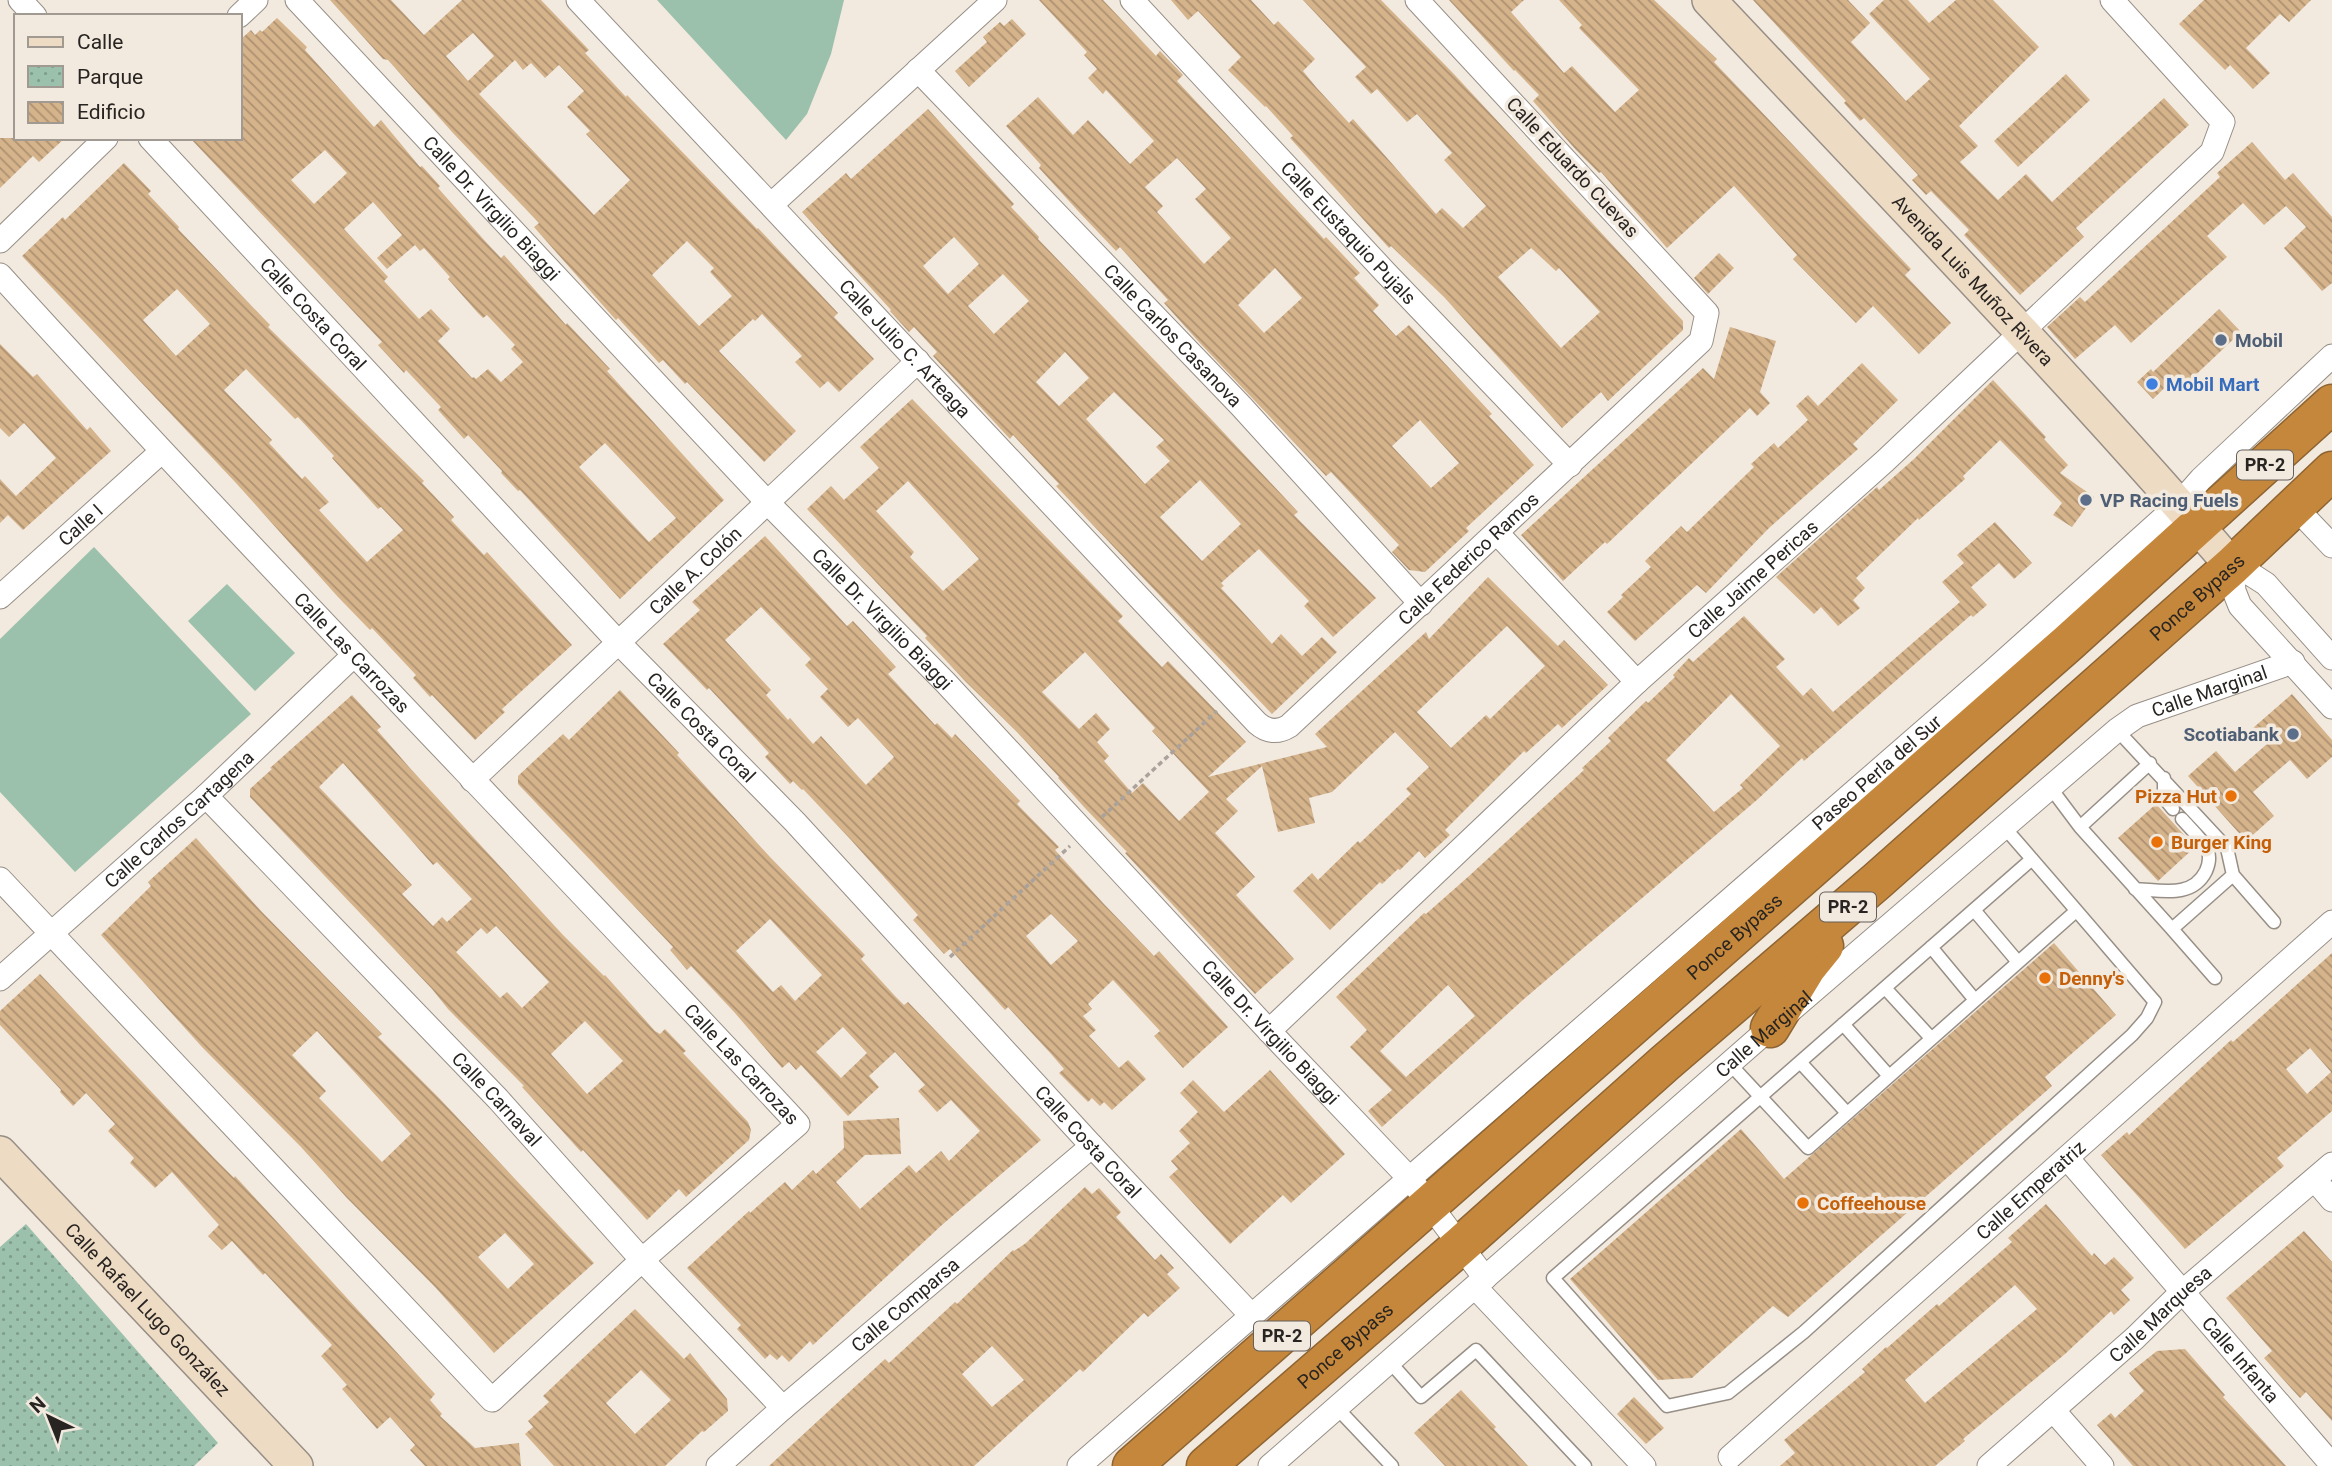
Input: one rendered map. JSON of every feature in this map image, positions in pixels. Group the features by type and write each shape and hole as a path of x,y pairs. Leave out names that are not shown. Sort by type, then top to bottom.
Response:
{"highway":[{"name":"Ponce Bypass","path":"1132,1466 1421,1192 2188,515 2332,404"},
{"name":"Ponce Bypass","path":"1206,1466 1461,1245 1665,1063 1877,881 2232,566 2332,471"},
{"path":"1770,1028 1807,967 1877,881"}],"street":[{"path":"20,0 33,14"},
{"path":"241,14 256,0"},
{"name":"Calle Dr. Virgilio Biaggi","path":"297,0 768,503 944,682 1421,1192 1461,1245 1480,1283 1644,1466"},
{"name":"Calle Julio C. Arteaga","path":"578,0 1232,696"},
{"path":"771,205 995,0"},
{"name":"Calle Eustaquio Pujals","path":"1132,0 1385,272 1570,465"},
{"name":"Calle Eduardo Cuevas","path":"1417,0 1707,313 1702,341"},
{"name":"Avenida Luis Muñoz Rivera","path":"1709,0 2022,332 2232,566"},
{"name":"Calle Jaime Pericas","path":"1269,1031 1637,681 1885,461 2212,152 2223,121 2112,0"},
{"name":"Calle Carlos Casanova","path":"918,70 1241,406 1421,604"},
{"path":"0,241 104,140"},
{"name":"Calle Costa Coral","path":"152,140 619,643 794,822 1251,1315"},
{"name":"Calle Las Carrozas","path":"0,275 161,452 798,1124 642,1260 492,1400 0,879"},
{"name":"Calle Federico Ramos","path":"1232,696 1262,727 1272,731 1284,729 1702,341"},
{"path":"2188,515 2201,479 2332,356"},
{"name":"Calle A. Colón","path":"472,780 918,362"},
{"name":"Calle I","path":"3,589 161,452"},
{"path":"2294,506 2332,546"},
{"path":"1497,533 1637,681"},
{"path":"2332,657 2266,584 2232,566 2234,591 2240,606 2332,707"},
{"name":"Calle Carlos Cartagena","path":"0,979 206,796 353,656"},
{"name":"Calle Marginal","path":"1270,1466 1770,1028 2117,730 2137,716 2293,662"},
{"name":"Calle Carnaval","path":"206,796 498,1099 642,1260 783,1408"},
{"name":"Calle Emperatriz","path":"1730,1457 2332,922"},
{"name":"Calle Comparsa","path":"718,1466 1092,1146"},
{"name":"Calle Rafael Lugo González","path":"0,1153 296,1466"},
{"name":"Calle Infanta","path":"2067,1158 2332,1465"},
{"name":"Calle Marquesa","path":"1989,1466 2135,1338 2181,1293 2332,1164"},
{"path":"2315,1180 2332,1200"},
{"path":"1079,1466 1251,1315 1421,1192"},
{"path":"2053,1410 2102,1466"}],"lane":[{"path":"2117,730 2227,848 2233,875 2274,922"},
{"path":"2080,827 2150,764"},
{"path":"2164,778 2164,798 2173,809"},
{"path":"2050,788 2080,827 2215,978"},
{"path":"2136,889 2169,892 2185,890 2205,873 2210,860 2207,849 2182,819"},
{"path":"2004,827 2032,859 2076,911 2155,1002 2147,1018 2132,1035 1804,1332 1728,1393 1667,1406 1553,1278 2032,859"},
{"path":"2172,929 2233,875"},
{"path":"1975,910 2018,962"},
{"path":"1730,1063 1808,1148 2076,911"},
{"path":"1931,947 1975,1000"},
{"path":"1885,988 1931,1038"},
{"path":"1843,1024 1889,1076"},
{"path":"1800,1062 1847,1113"},
{"path":"1390,1362 1421,1397 1476,1350 1585,1466"},
{"path":"1336,1408 1392,1466"}],"green space":[{"path":"657,0 844,0 831,54 807,114 786,140"},
{"path":"94,547 251,714 75,872 0,792 0,639"},
{"path":"227,584 295,653 255,691 188,621"},
{"path":"26,1224 218,1443 194,1466 0,1466 0,1247"}],"building":[{"path":"330,0 391,0 424,35 462,0 541,0 589,50 585,53 626,97 627,95 758,228 838,313 834,317 874,359 839,392 828,381 820,388 795,362 802,356 762,314 755,321 753,319 719,351 796,431 764,462 687,382 685,384 663,360 659,363 618,318 616,320 534,227 539,223 388,60 383,59","holes":["473,33 494,56 468,81 446,56","515,60 523,70 531,63 545,78 559,65 584,91 567,107 590,131 586,134 630,180 594,215 479,94","687,241 714,268 710,272 732,296 699,326 652,275"]},
{"path":"1039,0 1103,0 1156,56 1160,51 1183,75 1177,81 1324,239 1326,237 1360,273 1354,278 1379,305 1373,311 1396,336 1409,325 1492,414 1489,416 1534,465 1466,528 1469,531 1425,572 1409,570 1392,552 1399,545 1331,472 1326,476 1198,341 1164,303 1168,300 1120,247 1116,251 1079,212 1006,126 1038,97 1073,135 1088,120 1130,164 1154,141 1106,90 1103,94 1088,78 1097,69 1084,55 1087,52","holes":["1177,158 1206,189 1195,199 1231,238 1204,264 1157,212 1163,206 1145,187","1275,268 1302,298 1264,333 1238,305","1420,420 1459,463 1431,488 1392,446"]},
{"path":"1171,0 1251,0 1274,25 1278,21 1315,59 1303,71 1349,123 1353,119 1436,214 1442,208 1463,228 1486,206 1444,160 1452,153 1417,114 1407,122 1377,89 1371,94 1355,77 1366,67 1303,0 1381,0 1452,72 1683,321 1683,330 1608,401 1601,392 1562,428 1444,297 1391,246 1389,248 1290,138 1293,136 1266,106 1228,70 1241,57 1198,11 1188,20","holes":["1531,248 1556,271 1559,268 1600,312 1561,348 1498,277"]},
{"path":"1449,0 1524,0 1511,12 1564,73 1572,66 1615,112 1639,90 1579,28 1582,25 1559,0 1654,0 1717,59 1714,62 1911,269 1905,275 1951,323 1919,354 1873,306 1856,323 1793,259 1797,255 1734,186 1667,248 1601,172 1576,150 1533,101 1539,95"},
{"path":"1753,0 1848,0 1870,23 1851,42 1906,101 1930,79 1869,14 1884,0 1908,0 1929,23 1956,0 1993,0 2039,47 1959,126 1978,146 1960,162 1998,200 2026,174 2052,202 2164,98 2189,125 2076,228 2084,237 2020,295 1964,235 1969,230 1931,191 1926,195 1912,180 1918,175 1864,118 1860,121 1844,103 1846,101"},
{"path":"2204,0 2311,0 2289,22 2280,14 2246,48 2270,73 2253,89 2230,65 2225,70 2179,24"},
{"path":"277,18 307,47 305,50 374,127 381,120 485,241 501,258 504,255 566,325 567,323 610,369 607,371 724,500 620,599 468,435 464,439 438,410 441,407 378,345 382,342 192,140 242,140 242,38 251,30 255,35 260,30 262,32","holes":["325,150 347,173 314,204 291,180","373,202 402,235 377,258 387,269 415,245 420,251 424,248 477,312 483,318 487,315 515,345 511,349 523,362 501,382 488,369 476,379 472,378 438,341 450,329 431,309 419,319 384,281 388,277 344,229","605,443 676,518 649,542 579,467"]},
{"path":"1012,19 1026,34 969,87 955,71 987,42 983,37 1000,22 1004,26"},
{"path":"2066,74 2090,100 2018,167 1994,141"},
{"path":"928,109 1014,204 1011,207 1038,239 1298,512 1294,515 1376,598 1333,637 1304,606 1309,601 1259,549 1221,583 1224,586 1221,588 1272,644 1281,634 1302,656 1322,637 1337,652 1272,714 1056,486 1059,484 1013,435 1010,439 933,356 937,352 914,327 909,332 802,212 846,173 851,179","holes":["954,237 979,264 948,294 923,266","1003,274 1029,301 994,334 968,306","1065,352 1089,378 1059,406 1036,382","1114,392 1164,440 1156,447 1170,461 1145,484 1086,419","1200,480 1241,524 1202,561 1160,517"]},
{"path":"0,138 63,140 39,162 33,156 0,188"},
{"path":"2252,142 2285,180 2293,173 2332,217 2332,283 2322,291 2284,248 2306,227 2286,206 2264,225 2243,203 2207,236 2227,257 2131,343 2115,325 2075,359 2047,327 2080,297 2085,302 2220,177 2217,173"},
{"path":"124,163 151,191 148,194 178,229 270,325 268,327 424,481 422,483 454,517 451,520 484,555 487,552 572,645 502,709 505,712 475,740 432,695 430,697 413,678 416,675 372,628 370,630 338,597 236,483 22,256 63,217 65,220","holes":["177,289 210,324 176,356 143,320","246,369 295,419 298,417 378,509 381,507 403,530 367,562 319,510 329,502 305,476 302,479 269,443 272,440 224,390"]},
{"path":"1719,253 1734,268 1708,294 1694,278"},
{"path":"2219,309 2241,332 2186,384 2178,375 2153,399 2137,382 2151,369 2153,372"},
{"path":"1730,327 1776,341 1760,392 1770,403 1757,416 1750,408 1607,544 1605,542 1563,581 1521,535 1703,368 1714,379"},
{"path":"0,344 33,377 37,374 87,430 90,427 111,451 23,530 8,515 0,523 0,479 16,496 56,458 24,423 9,437 0,428"},
{"path":"1862,363 1898,400 1853,444 1858,449 1769,528 1706,593 1697,585 1635,641 1607,612 1651,567 1645,561 1681,526 1687,532 1754,467 1751,464 1774,443 1778,448 1808,420 1796,406 1808,395 1818,406"},
{"path":"1993,380 2068,465 2060,473 2094,497 2072,527 2053,515 2062,503 2000,440 1963,476 1965,479 1919,520 1918,518 1856,578 1865,588 1853,600 1860,608 1838,626 1821,607 1814,614 1776,577 1877,487 1879,490 1914,459"},
{"path":"912,399 1123,616 1118,621 1162,667 1168,661 1246,742 1208,777 1327,747 1315,734 1426,632 1429,639 1488,577 1558,646 1564,640 1608,685 1562,728 1558,724 1526,753 1524,751 1445,830 1450,835 1425,858 1419,851 1400,870 1382,884 1380,882 1330,930 1293,891 1312,873 1318,880 1358,841 1360,843 1411,794 1406,789 1429,767 1395,732 1332,792 1309,798 1315,823 1278,832 1262,766 1226,799 1238,811 1215,833 1255,877 1236,895 1294,959 1255,994 1059,777 965,681 925,638 927,636 807,509 831,486 844,500 879,468 860,447","holes":["908,481 979,559 943,591 910,557 914,552 876,511","1507,626 1545,666 1490,719 1486,715 1451,748 1417,712","1085,652 1155,728 1152,731 1209,792 1179,821 1143,783 1132,793 1104,761 1109,756 1097,742 1110,729 1096,713 1079,729 1042,692"]},
{"path":"1995,522 2032,563 2014,579 1999,563 1971,587 1987,605 1973,617 1971,615 1804,761 1802,758 1758,799 1524,999 1382,1127 1368,1111 1392,1090 1350,1047 1367,1030 1336,997 1424,913 1469,876 1584,770 1582,768 1611,741 1608,738 1675,677 1673,675 1689,658 1693,662 1744,616 1785,659 1776,667 1803,696 1811,688 1833,712 1960,602 1942,582 1964,563 1957,555","holes":["1731,694 1780,746 1740,785 1743,788 1714,812 1666,760","1448,985 1475,1016 1406,1077 1380,1051"]},
{"path":"765,536 847,626 853,621 896,667 888,674 935,725 937,723 952,738 955,734 1020,801 1017,804 1059,847 1055,850 1103,903 1154,956 1159,951 1228,1027 1183,1068 1154,1036 1160,1031 1113,980 1088,1004 1092,1009 1083,1016 1096,1030 1089,1036 1119,1068 1128,1060 1146,1079 1112,1110 1104,1102 1100,1106 1092,1098 1088,1102 1059,1073 1064,1069 1008,1007 1005,1010 950,949 944,954 913,920 918,915 851,840 803,789 793,781 790,784 765,757 769,753 709,688 707,690 663,644 700,610 692,602","holes":["761,607 811,659 805,665 828,689 820,697 848,727 858,718 894,757 866,785 821,736 813,744 790,718 788,720 766,695 771,690 725,640","1051,914 1078,941 1051,965 1026,936"]},
{"path":"620,690 770,857 865,955 861,959 895,996 904,1005 908,1002 1041,1140 943,1224 813,1345 810,1341 789,1362 782,1355 777,1360 770,1354 765,1359 737,1329 741,1325 687,1268 785,1182 792,1190 813,1170 816,1174 844,1148 843,1121 899,1118 901,1154 865,1155 836,1182 860,1209 909,1165 916,1173 941,1151 949,1161 980,1131 951,1100 937,1112 918,1091 925,1085 895,1052 869,1076 879,1087 848,1116 801,1065 796,1070 789,1062 782,1068 735,1013 691,966 687,970 670,950 673,947 518,784 518,776 563,734 569,740","holes":["770,919 822,975 795,1001 781,985 773,992 736,951","843,1027 867,1053 841,1078 816,1052"]},
{"path":"2292,694 2332,740 2332,757 2307,779 2290,760 2253,792 2274,816 2246,841 2188,776 2216,751 2235,772 2267,744 2253,728"},
{"path":"352,695 381,727 377,730 409,767 563,935 605,975 655,1031 660,1034 665,1029 686,1051 683,1053 748,1122 751,1130 749,1140 686,1197 679,1189 647,1220 250,797 250,789 272,769 270,768","holes":["343,763 433,865 437,862 472,899 447,922 442,917 433,926 402,894 412,885 319,787","496,926 549,982 522,1008 507,992 500,998 456,952 481,928 487,934","585,1021 623,1061 587,1094 551,1054"]},
{"name":"Burger King","path":"2156,804 2195,847 2158,881 2118,838"},
{"path":"196,838 261,911 382,1034 378,1037 594,1263 494,1353 435,1287 202,1047 101,935 151,886 148,882","holes":["317,1031 411,1134 382,1162 319,1098 326,1091 292,1055","505,1233 534,1264 508,1289 478,1257"]},
{"path":"2054,943 2116,1015 2045,1077 2052,1086 1788,1317 1773,1306 1692,1378 1658,1380 1570,1279 1741,1129 1784,1179"},
{"path":"2332,953 2332,1111 2277,1158 2284,1166 2185,1249 2101,1155 2127,1132 2129,1135 2231,1040 2233,1042","holes":["2310,1048 2331,1072 2307,1094 2286,1069"]},
{"path":"40,974 214,1158 234,1178 235,1176 435,1394 430,1400 442,1414 440,1416 475,1448 519,1443 521,1466 425,1466 410,1450 415,1445 390,1417 377,1429 342,1389 347,1385 321,1356 332,1345 232,1241 222,1250 208,1236 219,1225 172,1172 155,1188 130,1163 134,1158 108,1131 115,1124 86,1093 73,1106 0,1025 0,1011"},
{"path":"1270,1070 1345,1154 1291,1203 1283,1195 1230,1244 1169,1177 1178,1169 1171,1161 1190,1143 1179,1131 1198,1112 1180,1093 1193,1080 1224,1112"},
{"path":"1085,1187 1092,1194 1099,1188 1121,1212 1116,1217 1155,1260 1161,1254 1174,1268 1167,1274 1180,1288 1148,1317 1144,1313 1083,1372 1080,1369 974,1466 769,1466 885,1359 889,1363 955,1302 957,1304 1013,1250 1026,1243","holes":["992,1346 1024,1380 992,1407 962,1374"]},
{"path":"2046,1204 2092,1256 2094,1253 2105,1265 2114,1257 2134,1278 2121,1290 2130,1300 2114,1315 2111,1311 1935,1466 1780,1466 1795,1453 1784,1440 1865,1372 1862,1369 1886,1347 1937,1304 1939,1306 2012,1242 2008,1238","holes":["2015,1285 2037,1309 1925,1403 1905,1380"]},
{"path":"2304,1231 2332,1262 2332,1421 2306,1392 2300,1398 2264,1358 2272,1351 2226,1298"},
{"path":"635,1309 684,1359 690,1353 727,1399 728,1411 665,1466 554,1466 525,1434 533,1427 528,1421 549,1402 543,1396","holes":["641,1370 671,1400 635,1434 606,1403"]},
{"path":"2185,1349 2225,1395 2223,1397 2286,1466 2133,1466 2097,1425 2111,1413 2115,1418 2144,1391 2129,1373 2157,1351"},
{"path":"1461,1390 1528,1466 1445,1466 1414,1433"},
{"path":"1634,1397 1664,1428 1646,1444 1617,1414"}],"place":[{"name":"Mobil","path":"2221,340"},
{"name":"Mobil Mart","path":"2152,384"},
{"name":"VP Racing Fuels","path":"2086,500"},
{"name":"Scotiabank","path":"2293,734"},
{"name":"Pizza Hut","path":"2231,796"},
{"name":"Burger King","path":"2157,842"},
{"name":"Denny's","path":"2045,978"},
{"name":"Coffeehouse","path":"1803,1203"}]}
